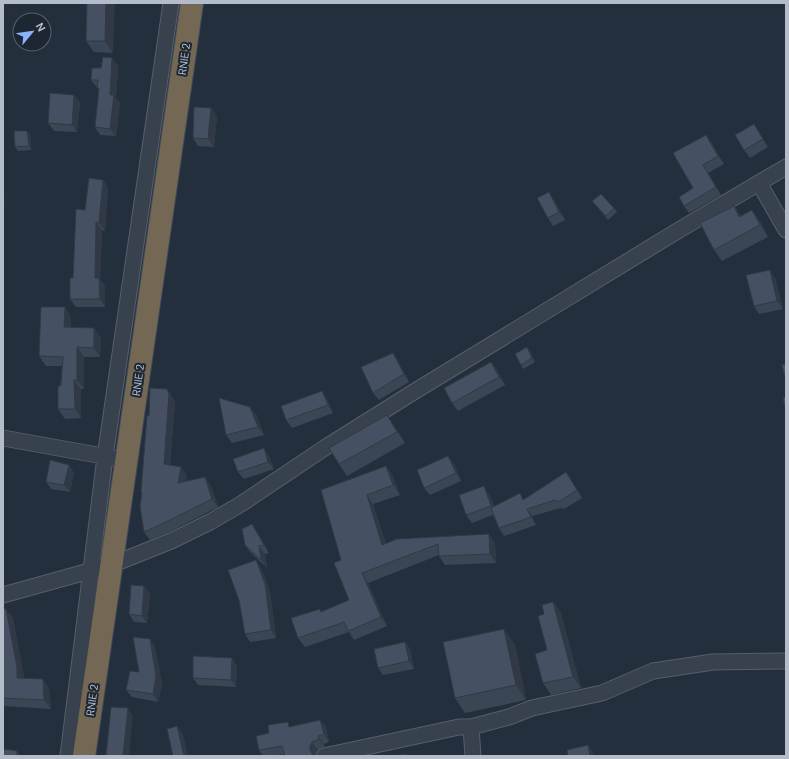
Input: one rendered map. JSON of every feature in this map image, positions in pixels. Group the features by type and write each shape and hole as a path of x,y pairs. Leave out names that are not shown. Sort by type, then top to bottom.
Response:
{"highway":[{"name":"RNIE 2","path":"84,756 101,568 127,461 192,9"}],"street":[{"path":"68,756 101,568 105,457 170,4 192,9"},
{"path":"3,595 101,568 171,541 210,522 241,504 326,447 412,393 786,167"},
{"path":"758,183 786,230"},
{"path":"3,438 127,461"},
{"path":"324,756 370,751 459,726 471,727 509,717 532,708 602,693 653,671 713,662 786,661"},
{"path":"471,727 473,756"}],"building":[{"path":"87,3 106,3 105,41 86,41"},
{"path":"103,57 112,58 110,95 114,95 110,129 95,127 99,88 97,88 98,80 91,80 92,68 101,68"},
{"path":"50,93 74,95 72,125 48,123"},
{"path":"194,107 211,108 208,139 193,138"},
{"path":"754,124 763,139 744,150 735,135"},
{"path":"14,131 27,131 29,146 15,147"},
{"path":"706,135 718,156 703,165 716,187 684,206 679,197 693,188 673,153"},
{"path":"89,178 103,180 99,223 96,222 95,278 99,278 100,299 70,299 70,278 73,278 76,209 85,210"},
{"path":"549,192 559,212 548,218 537,198"},
{"path":"601,194 614,208 606,216 592,201"},
{"path":"734,206 739,217 752,210 760,225 714,250 700,223"},
{"path":"770,270 777,301 754,306 746,275"},
{"path":"41,307 65,307 64,327 94,328 94,348 77,347 77,380 74,380 75,409 58,409 58,386 61,386 63,357 39,356"},
{"path":"527,347 532,358 521,365 515,354"},
{"path":"393,353 404,374 373,393 361,367"},
{"path":"491,362 499,377 452,403 444,388"},
{"path":"786,364 786,381 782,365"},
{"path":"150,388 167,389 169,394 164,464 181,467 178,483 205,477 212,499 144,532 140,507 147,415 149,416"},
{"path":"322,391 328,405 286,420 281,406"},
{"path":"786,397 786,411 783,398"},
{"path":"219,398 250,407 258,427 226,435"},
{"path":"387,415 397,432 339,464 329,448"},
{"path":"264,448 268,462 238,472 233,459"},
{"path":"448,456 456,473 424,488 417,470"},
{"path":"50,460 69,465 64,485 46,482"},
{"path":"386,466 393,485 367,495 382,545 397,539 489,534 490,554 439,556 438,544 362,573 381,617 348,631 344,622 298,638 291,618 320,609 321,612 349,600 334,563 341,560 321,490"},
{"path":"566,472 577,490 558,502 555,500 527,509 531,517 499,528 491,508 520,493 523,500"},
{"path":"484,486 491,506 466,515 459,495"},
{"path":"252,524 264,545 259,546 261,560 245,545 242,529"},
{"path":"256,560 265,584 271,630 245,634 239,600 228,570"},
{"path":"131,585 144,586 142,616 129,614"},
{"path":"553,602 573,677 543,683 535,654 547,650 538,616 544,614 542,605"},
{"path":"3,609 6,609 17,667 17,678 43,679 44,700 3,698"},
{"path":"504,629 516,685 455,698 443,642"},
{"path":"133,637 150,639 156,676 153,694 126,690 130,671 139,672"},
{"path":"405,642 409,661 378,668 374,649"},
{"path":"193,656 232,658 231,680 193,678"},
{"path":"111,707 128,708 123,756 106,756"},
{"path":"320,720 324,734 318,736 319,739 312,742 310,746 312,754 315,756 285,756 282,746 259,750 256,736 269,733 268,725 288,722 289,727"},
{"path":"177,726 184,756 173,756 167,729"},
{"path":"588,745 590,756 568,756 567,750"},
{"path":"4,749 17,751 17,756 3,756"},
{"path":"406,754 406,756 393,756"}]}
